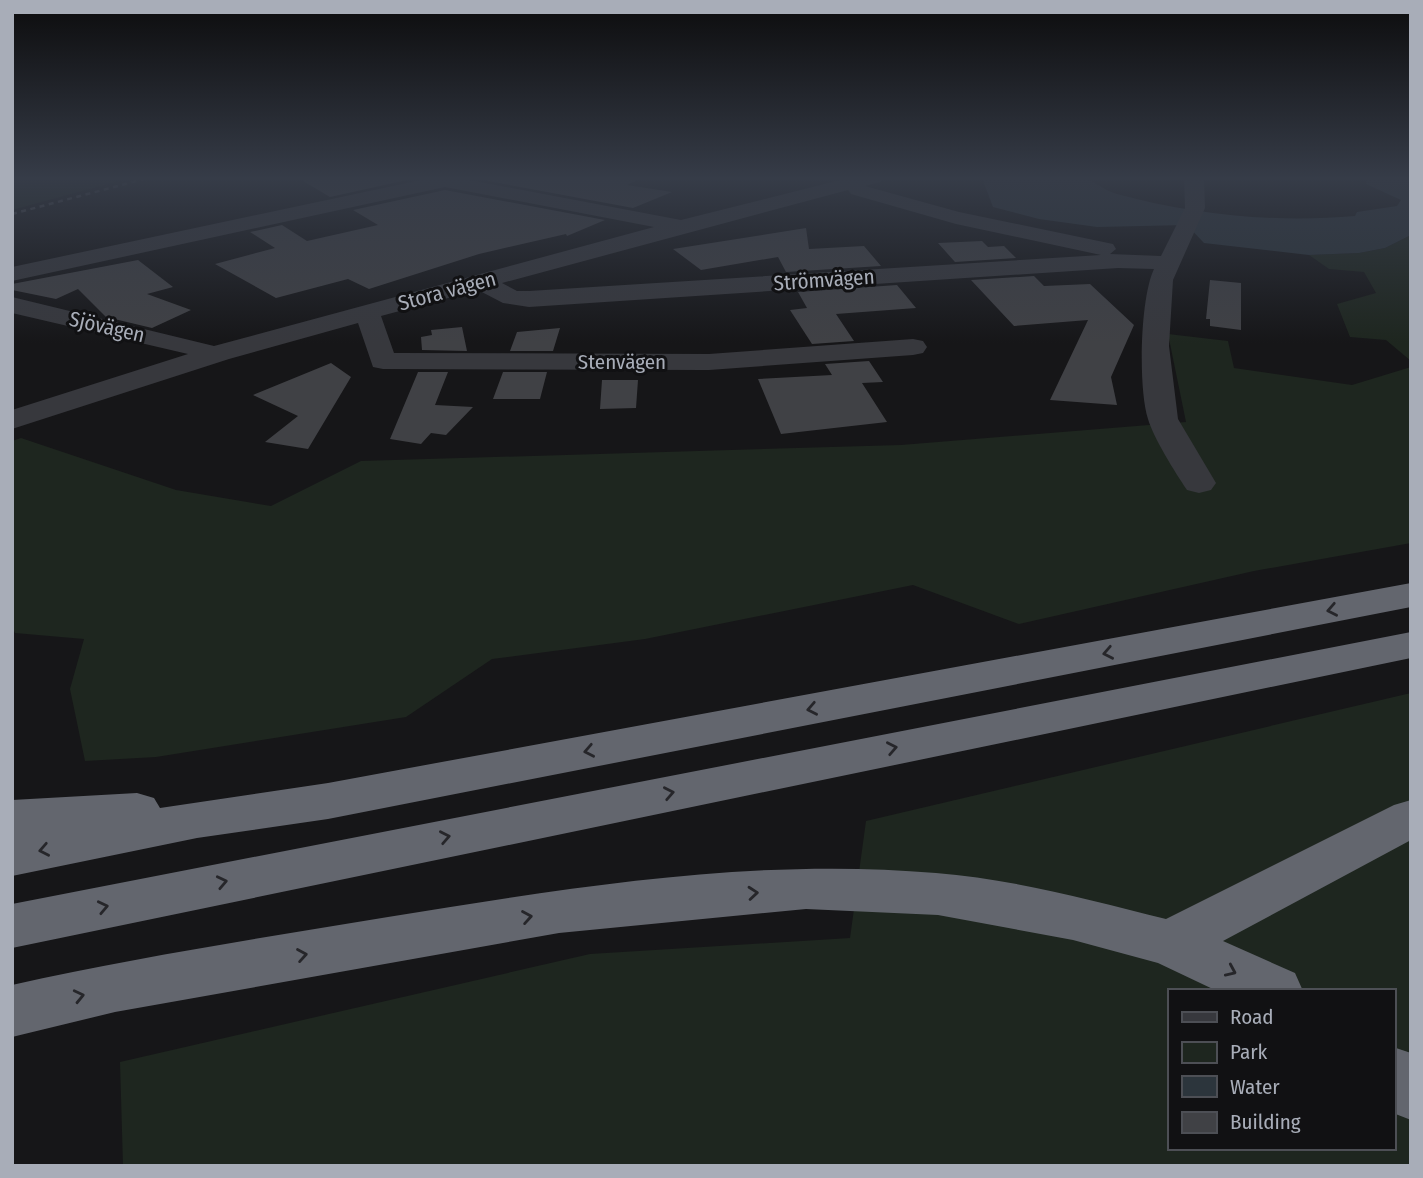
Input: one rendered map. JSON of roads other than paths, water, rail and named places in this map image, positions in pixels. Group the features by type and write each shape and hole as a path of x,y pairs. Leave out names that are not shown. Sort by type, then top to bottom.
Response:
{"highway":[{"path":"12,856 197,820 328,801 1411,595"},
{"path":"12,926 1411,645"},
{"path":"12,818 328,801"},
{"path":"1170,943 1411,818"},
{"path":"12,1012 114,987 559,911 806,888 938,894 1073,918 1170,943 1271,989"},
{"path":"1395,1077 1411,1091"}],"street":[{"path":"12,274 196,233"},
{"name":"Stora vägen","path":"12,421 170,367 662,233"},
{"path":"1027,233 1159,261"},
{"path":"1179,233 1159,261 1161,280 1154,346 1163,419 1199,483"},
{"name":"Strömvägen","path":"482,282 512,298 529,299 1159,261"},
{"name":"Sjövägen","path":"12,304 202,349"},
{"name":"Stenvägen","path":"367,312 383,362 709,362 913,347"},
{"name":"Stora vägen","path":"12,408 155,368 170,367"}],"water":[{"path":"1195,233 1411,233 1385,248 1359,253 1309,255 1204,243"}]}
